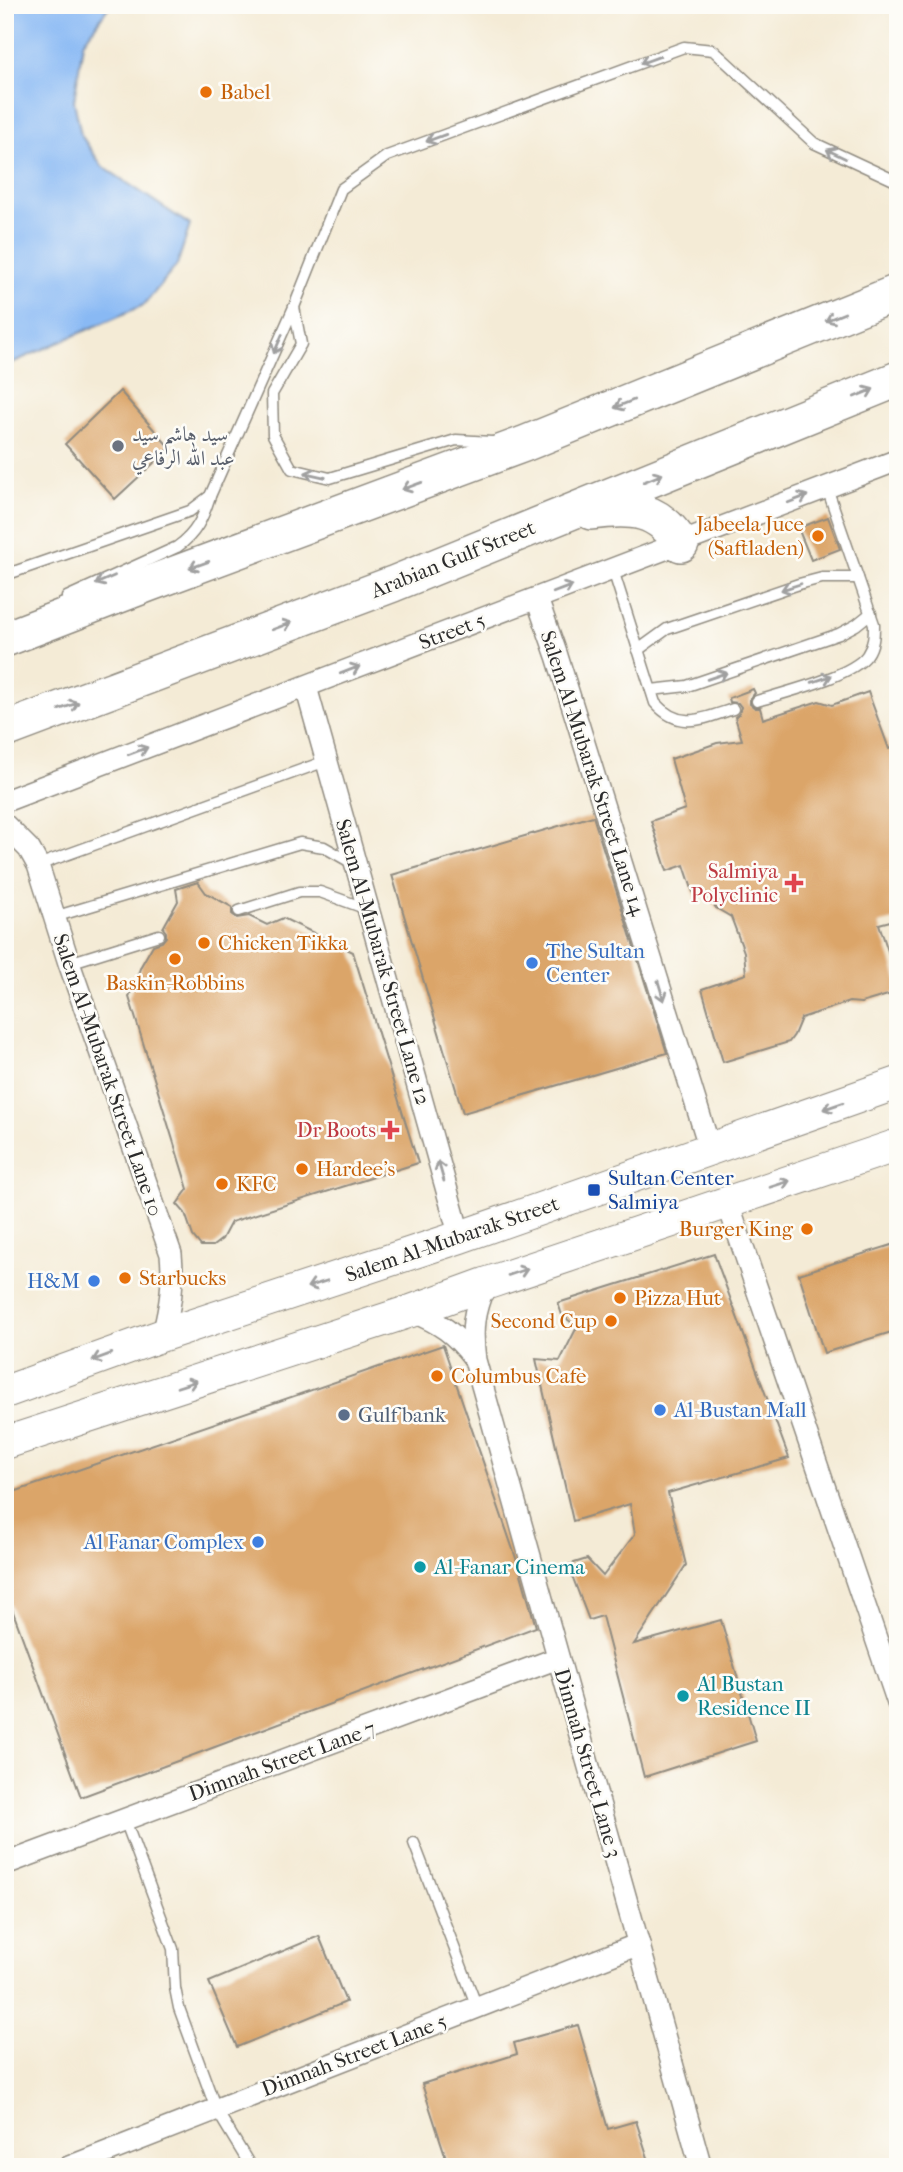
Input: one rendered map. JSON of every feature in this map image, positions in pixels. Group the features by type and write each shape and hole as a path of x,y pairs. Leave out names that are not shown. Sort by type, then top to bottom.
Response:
{"main road":[{"path":"5,639 524,444 898,292"},
{"name":"Arabian Gulf Street","path":"5,730 383,588 898,379"},
{"path":"560,516 621,508 645,511 672,529 681,544"},
{"name":"Salem Al-Mubarak Street","path":"5,1392 163,1335 460,1237 898,1083"},
{"path":"5,1443 411,1311 727,1201 898,1145"}],"street":[{"name":"Street 5","path":"5,801 898,460"},
{"name":"Salem Al-Mubarak Street Lane 14","path":"537,599 710,1149"},
{"name":"Salem Al-Mubarak Street Lane 12","path":"306,687 460,1237"},
{"name":"Salem Al-Mubarak Street Lane 10","path":"5,825 29,849 38,865 69,963 171,1254 172,1302 163,1335"},
{"path":"727,1201 898,1703"},
{"name":"Dimnah Street Lane 3","path":"485,1284 474,1308 472,1334 475,1360 701,2167"},
{"name":"Dimnah Street Lane 3","path":"411,1311 436,1321 458,1338 475,1360"},
{"name":"Dimnah Street Lane 7","path":"5,1864 558,1658"},
{"name":"Dimnah Street Lane 5","path":"69,2167 639,1944"}],"lane":[{"path":"57,602 189,539 202,518 294,307 341,189 387,156 684,47 713,50 814,143 898,182"},
{"path":"294,307 301,344 272,394 273,435 292,469 330,478 456,440 524,444"},
{"path":"757,701 848,670 858,665 872,646 874,624 871,613 827,488"},
{"path":"5,575 190,511 210,496"},
{"path":"612,570 655,703 675,719 688,721 701,720 733,709"},
{"path":"638,650 667,629 799,584 822,578 858,578"},
{"path":"651,690 687,686 839,634 871,613"},
{"path":"38,865 326,761"},
{"path":"54,918 300,843 324,847 355,864"},
{"path":"239,911 299,892 320,892 368,909"},
{"path":"69,963 159,935"},
{"path":"125,1820 173,1949 179,2008 216,2109 251,2167"},
{"path":"414,1843 477,2007"}],"water":[{"path":"5,5 110,5 83,43 74,101 81,135 102,166 190,225 177,265 144,305 5,366"}],"building":[{"name":"سيد هاشم سيد عبد الله الرفاعي","path":"120,391 170,448 115,499 65,444"},
{"name":"Jabeela Juce (Saftladen)","path":"828,517 840,549 811,560 798,528"},
{"name":"Salmiya Polyclinic","path":"753,689 755,693 750,704 760,708 763,719 819,701 832,705 868,692 889,749 898,746 898,919 879,924 898,981 898,992 861,1003 849,1002 801,1018 789,1042 723,1062 702,989 746,974 744,952 731,917 716,908 707,894 695,898 684,865 667,871 651,821 685,809 671,759 717,743 742,740 735,717 741,707 738,703 730,702 729,698"},
{"name":"The Sultan Center","path":"593,816 667,1053 463,1113 392,875"},
{"path":"198,882 206,893 232,907 232,914 237,918 249,916 267,925 283,918 353,952 418,1163 231,1222 222,1239 213,1246 201,1246 193,1236 185,1213 177,1204 188,1189 129,997 153,945 162,942 166,937 163,928 178,901 176,889"},
{"path":"898,1243 898,1330 824,1353 799,1274"},
{"name":"Al-Bustan Mall","path":"714,1254 789,1458 668,1493 686,1565 634,1644 721,1620 756,1741 644,1777 602,1616 589,1620 568,1565 587,1559 603,1576 635,1534 630,1504 573,1521 536,1359 560,1361 577,1327 562,1315 558,1303"},
{"name":"Al Fanar Complex","path":"443,1345 519,1567 536,1627 81,1797 5,1590 5,1495"},
{"path":"319,1936 346,2002 237,2047 209,1982"},
{"path":"578,2025 608,2129 636,2121 651,2167 449,2167 422,2084 517,2054 514,2043"}],"place":[{"name":"Babel","path":"206,92"},
{"name":"سيد هاشم سيد عبد الله الرفاعي","path":"118,446"},
{"name":"Jabeela Juce (Saftladen)","path":"818,536"},
{"name":"Salmiya Polyclinic","path":"794,883"},
{"name":"Chicken Tikka","path":"204,943"},
{"name":"Baskin-Robbins","path":"175,959"},
{"name":"The Sultan Center","path":"532,963"},
{"name":"Dr Boots","path":"390,1130"},
{"name":"Hardee's","path":"302,1169"},
{"name":"KFC","path":"222,1184"},
{"name":"Sultan Center Salmiya","path":"594,1190"},
{"name":"Burger King","path":"807,1229"},
{"name":"Starbucks","path":"125,1278"},
{"name":"H&M","path":"94,1281"},
{"name":"Pizza Hut","path":"620,1298"},
{"name":"Second Cup","path":"611,1321"},
{"name":"Columbus Cafe","path":"437,1376"},
{"name":"Al-Bustan Mall","path":"660,1410"},
{"name":"Gulf bank","path":"344,1415"},
{"name":"Al Fanar Complex","path":"258,1542"},
{"name":"Al-Fanar Cinema","path":"420,1567"},
{"name":"Al Bustan Residence II","path":"683,1696"}]}
